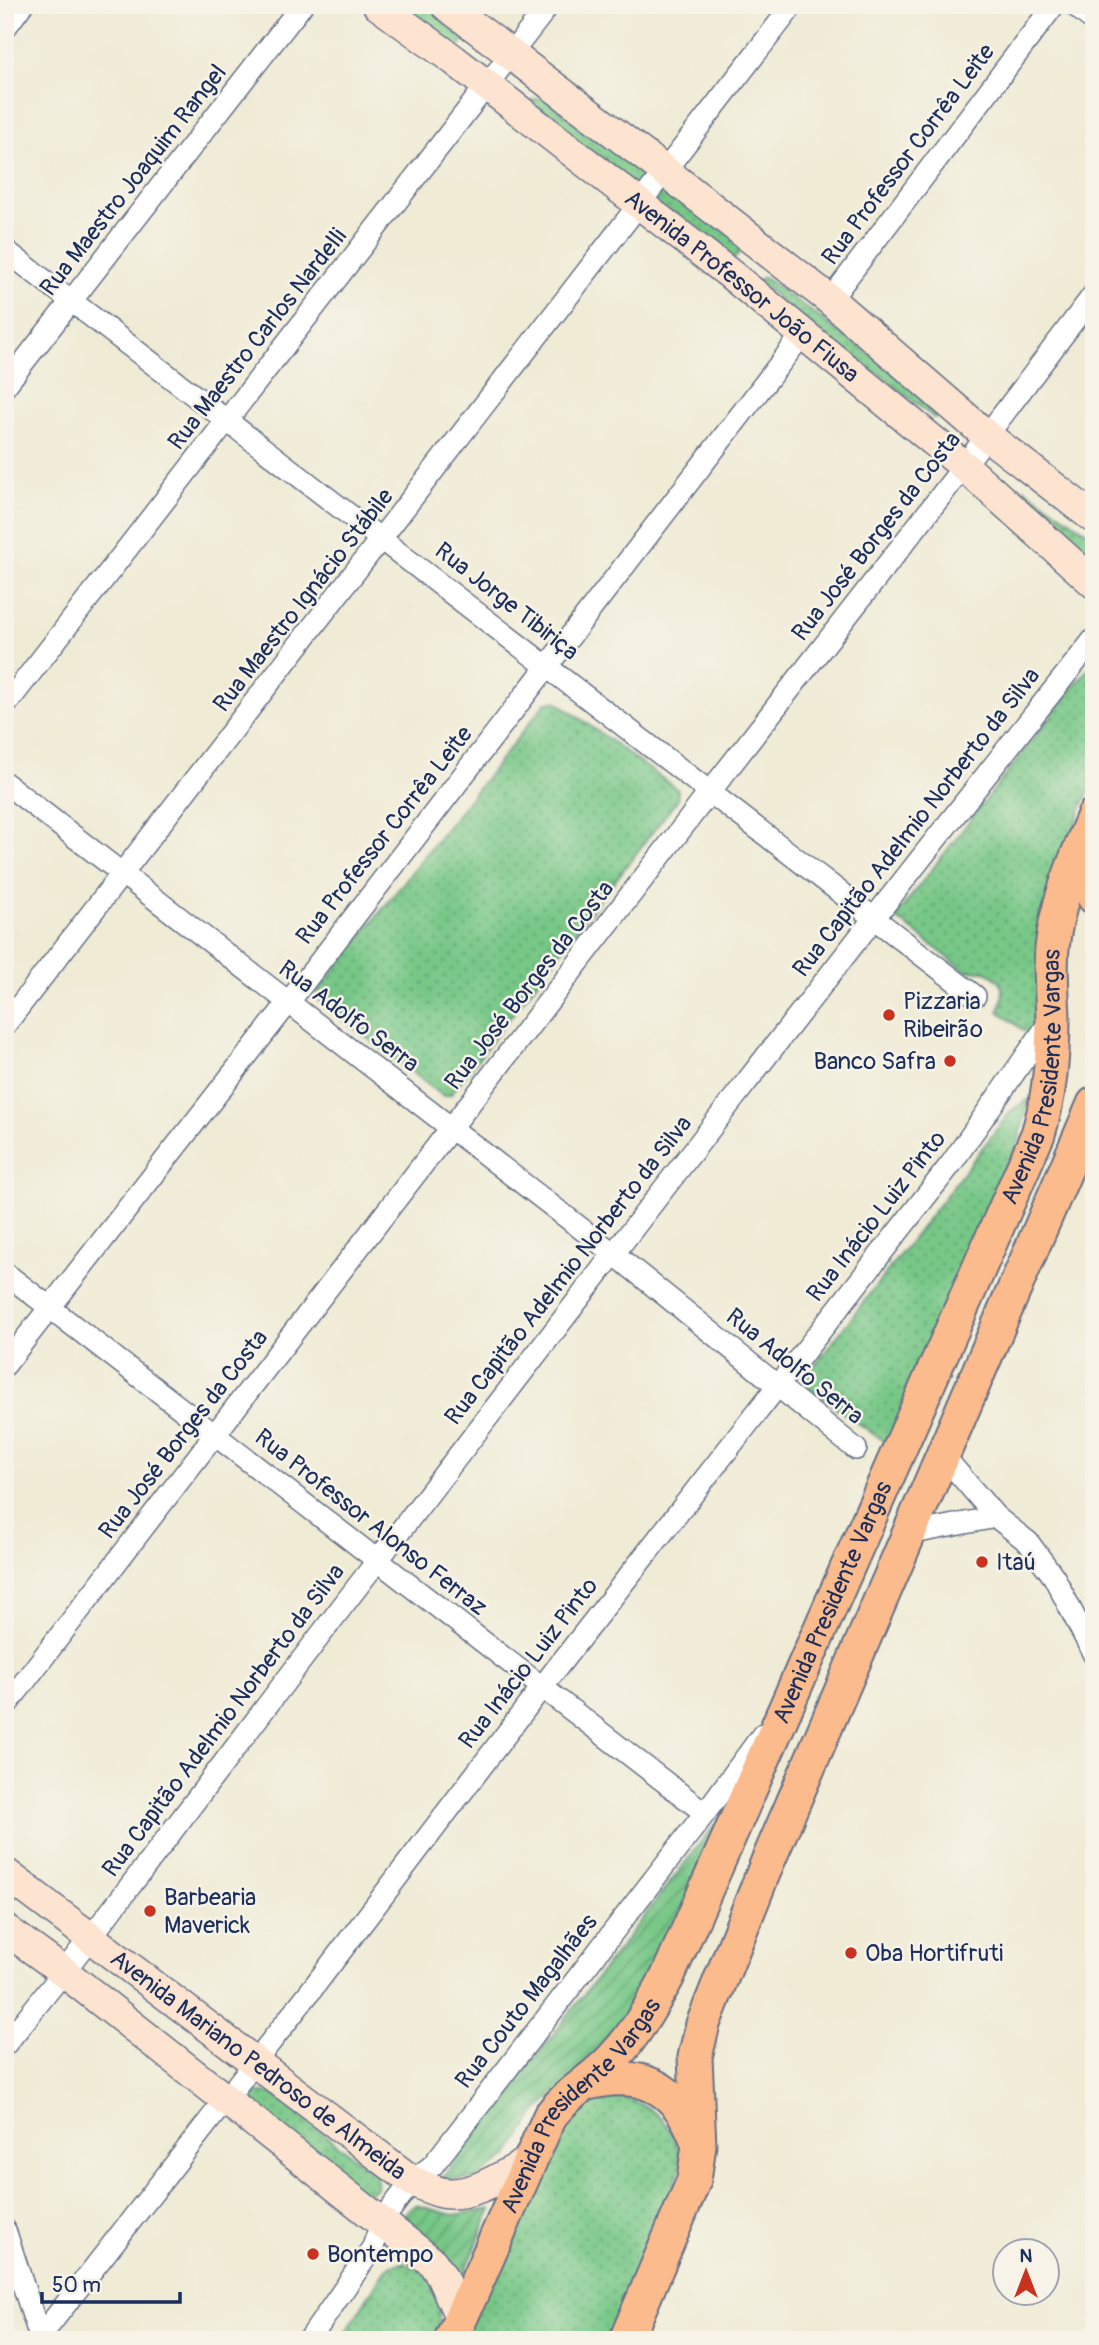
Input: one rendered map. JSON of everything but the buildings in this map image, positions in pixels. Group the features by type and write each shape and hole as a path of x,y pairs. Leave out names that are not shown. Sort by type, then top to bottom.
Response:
{"main road":[{"name":"Avenida Professor João Fiusa","path":"378,5 488,86 730,274 964,466 1094,583"},
{"name":"Avenida Professor João Fiusa","path":"446,5 830,300 986,435 1094,518"},
{"path":"730,274 756,244"},
{"path":"931,439 956,408"},
{"path":"1091,821 1086,866 1094,897"},
{"name":"Avenida Presidente Vargas","path":"456,2328 550,2116 558,2105 612,2060 641,2024 667,1978 1038,1134 1050,1084 1053,1056 1051,964 1055,925 1068,876 1091,821"},
{"name":"Avenida Presidente Vargas","path":"626,2340 687,2200 696,2171 699,2145 695,2057 703,2024 768,1861 1094,1104"},
{"name":"Avenida Mariano Pedroso de Almeida","path":"5,1873 412,2181 440,2193 454,2194 493,2181 528,2162"},
{"name":"Avenida Mariano Pedroso de Almeida","path":"5,1929 64,1972 432,2262 441,2275 456,2328"},
{"path":"584,2084 622,2077 633,2078 658,2089 668,2095 685,2113 699,2145"}],"street":[{"path":"5,28 23,5"},
{"name":"Rua Maestro Joaquim Rangel","path":"5,386 302,5"},
{"name":"Rua Maestro Carlos Nardelli","path":"5,706 549,5"},
{"path":"666,172 793,5"},
{"name":"Rua Professor Corrêa Leite","path":"830,300 1054,5"},
{"path":"1074,5 1094,21"},
{"name":"Rua Maestro Ignácio Stábile","path":"5,1026 666,172"},
{"name":"Rua Jorge Tibiriça","path":"5,250 975,996"},
{"name":"Rua José Borges da Costa","path":"5,1707 964,466 1094,293"},
{"name":"Rua Professor Corrêa Leite","path":"5,1365 288,1003 802,335"},
{"name":"Rua Capitão Adelmio Norberto da Silva","path":"5,2045 91,1939 378,1560 873,918 1094,639"},
{"name":"Rua Adolfo Serra","path":"5,783 614,1254 856,1449"},
{"name":"Rua Inácio Luiz Pinto","path":"41,2338 542,1687 951,1164 1053,1018"},
{"name":"Rua Professor Alonso Ferraz","path":"5,1273 705,1813"},
{"path":"942,1454 996,1517 1027,1542 1054,1577 1094,1655"},
{"path":"908,1534 996,1517"},
{"name":"Rua Couto Magalhães","path":"309,2340 373,2247 382,2221 412,2181 433,2165 705,1813 791,1696"},
{"path":"5,2230 41,2338"}],"green space":[{"path":"395,5 432,5 469,34 455,51"},
{"path":"545,97 597,141 625,152 654,173 637,195 531,111 532,100"},
{"path":"666,184 746,244 728,266 650,206"},
{"path":"764,277 943,408 942,418 934,418 878,373 865,371 757,281"},
{"path":"1024,488 1094,537 1094,565 1016,498"},
{"path":"1094,661 1094,779 1078,816 1032,1037 999,1011 1003,996 1001,982 986,971 966,971 895,917"},
{"path":"556,701 678,790 677,800 451,1094 443,1096 317,999 318,991 546,702"},
{"path":"1029,1099 1013,1163 889,1445 801,1383 1011,1111"},
{"path":"725,1811 646,1996 620,2034 536,2112 509,2156 474,2179 442,2179"},
{"path":"257,2093 271,2093 376,2174 377,2187 363,2194 253,2108 253,2099"},
{"path":"604,2097 634,2102 658,2116 674,2139 681,2168 613,2340 463,2340 549,2138 581,2104"},
{"path":"416,2205 453,2215 491,2209 462,2280 409,2224 405,2214"},
{"path":"404,2262 424,2274 432,2284 438,2308 438,2340 341,2340 383,2273 390,2266"}],"place":[{"name":"Pizzaria Ribeirão","path":"889,1015"},
{"name":"Banco Safra","path":"950,1061"},
{"name":"Itaú","path":"982,1562"},
{"name":"Barbearia Maverick","path":"150,1911"},
{"name":"Oba Hortifruti","path":"851,1953"},
{"name":"Bontempo","path":"313,2254"}]}
